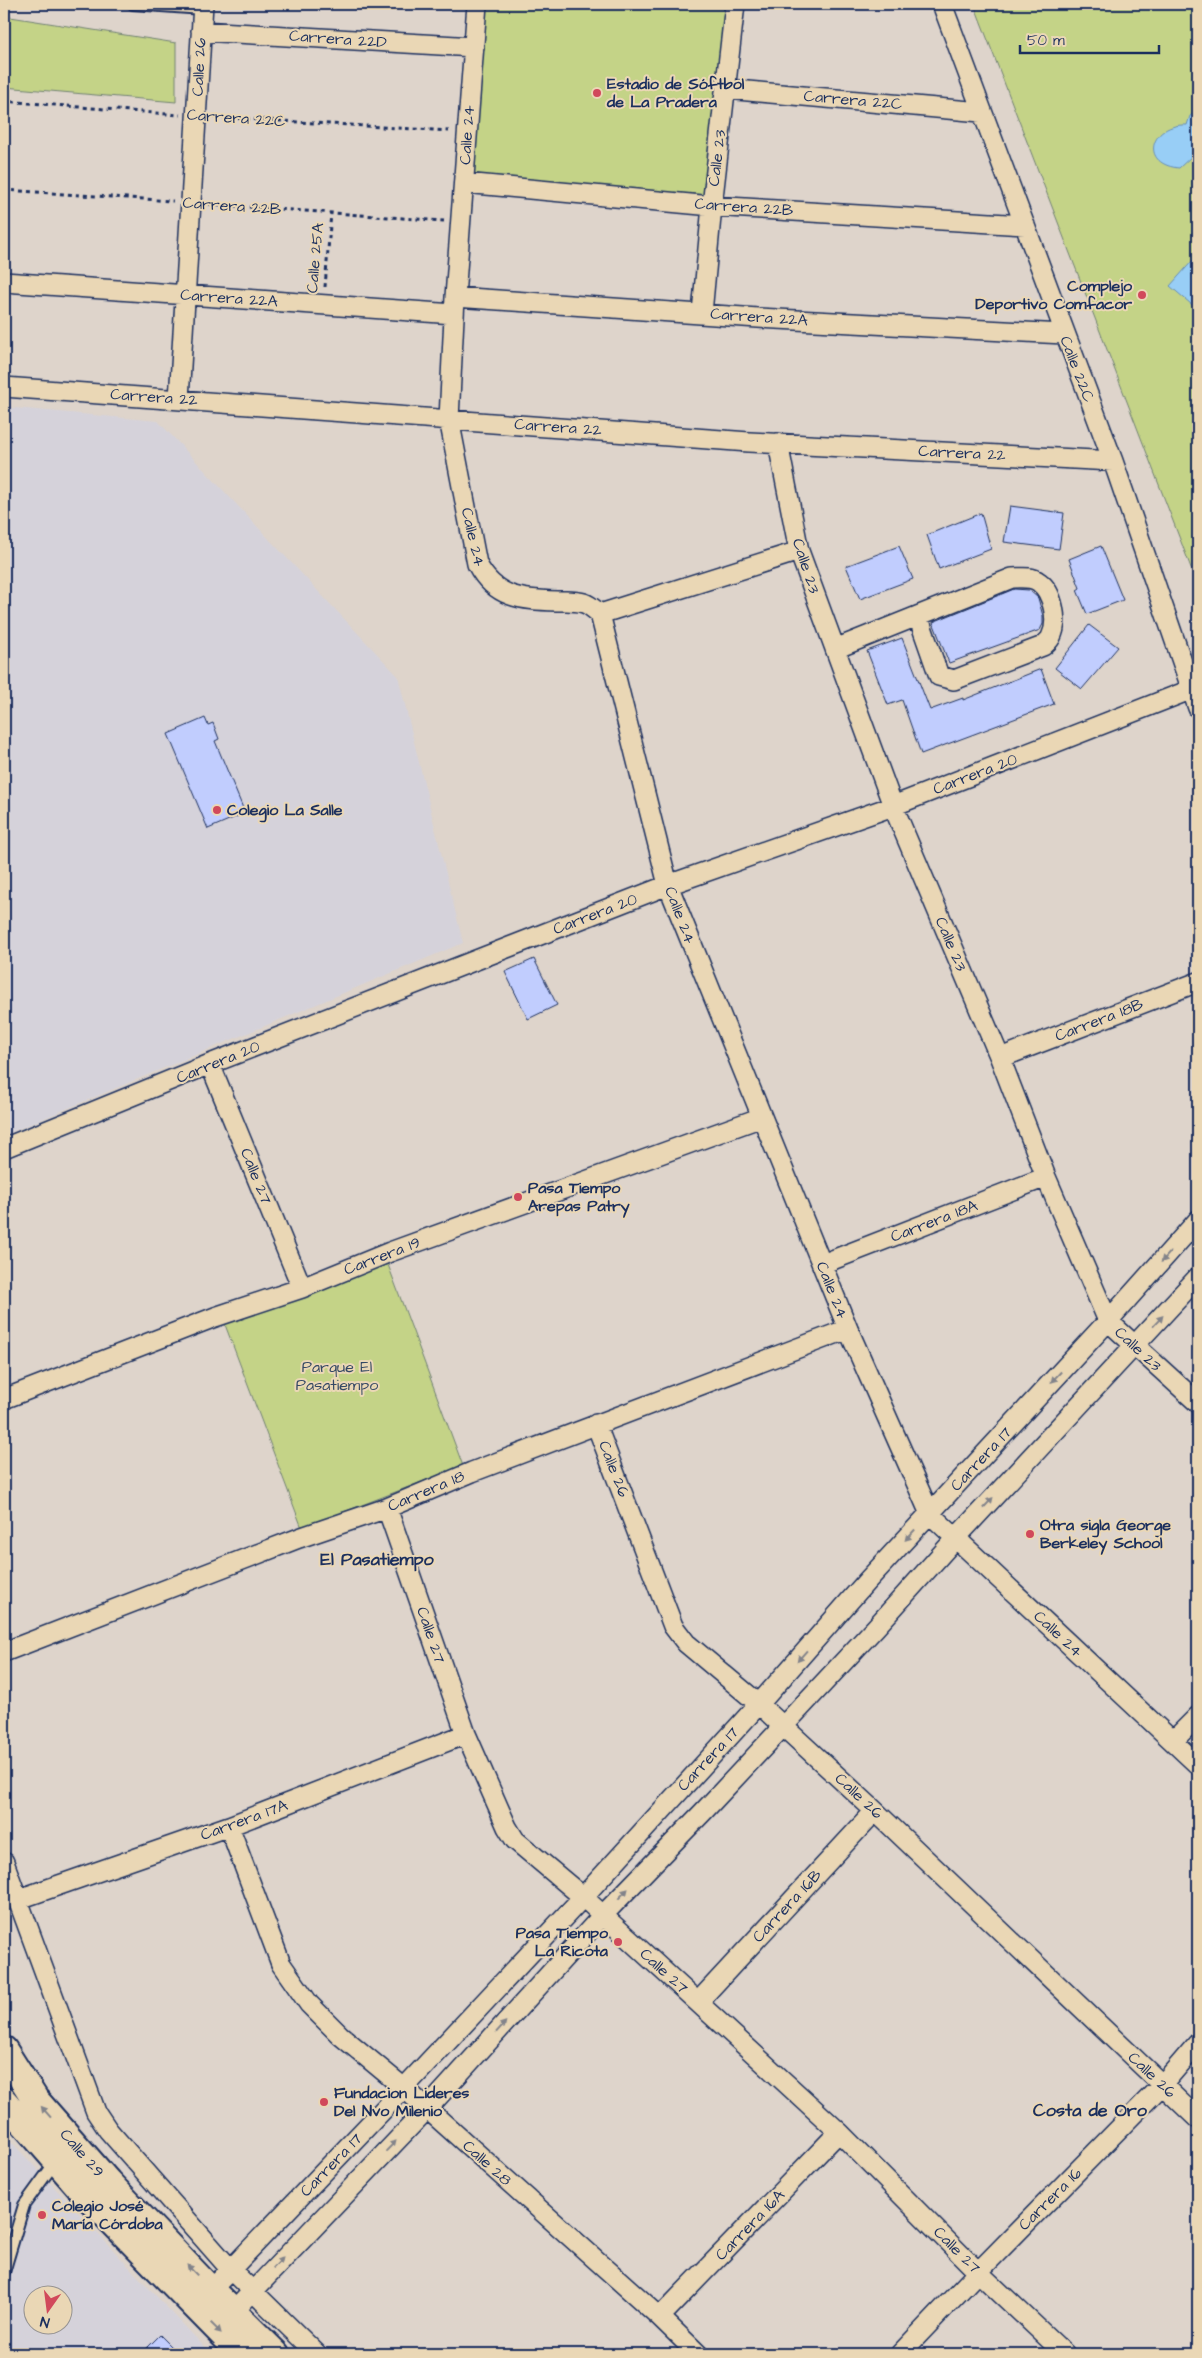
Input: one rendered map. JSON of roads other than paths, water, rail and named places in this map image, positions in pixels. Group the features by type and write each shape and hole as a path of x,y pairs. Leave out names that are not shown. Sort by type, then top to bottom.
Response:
{"main road":[{"name":"Calle 29","path":"4,2050 35,2099 108,2182 211,2290 276,2354"},
{"name":"Calle 29","path":"4,2101 89,2198 242,2354"}],"street":[{"name":"Calle 24","path":"477,4 460,223 450,419 477,564 484,578 494,588 515,598 576,602 586,604 600,614 668,885 848,1329 930,1514 954,1539 1198,1765"},
{"name":"Calle 23","path":"702,313 735,4"},
{"name":"Calle 22C","path":"942,4 1113,461 1190,690 1198,708"},
{"name":"Calle 26","path":"179,399 203,6"},
{"name":"Carrera 22D","path":"202,31 474,48"},
{"name":"Carrera 22C","path":"726,89 981,112"},
{"name":"Carrera 22B","path":"464,183 712,206 1025,225"},
{"name":"Carrera 22A","path":"4,282 323,305 455,305 702,313 758,318 1064,334"},
{"name":"Carrera 22","path":"4,387 778,443 1113,461"},
{"name":"Calle 23","path":"778,443 799,551 893,806 1000,1058 1046,1177 1108,1321 1198,1404"},
{"path":"600,614 799,551"},
{"path":"835,649 1012,578 1028,577 1040,583 1052,601 1054,623 1051,637 1043,646 954,680 939,676 918,616"},
{"name":"Carrera 20","path":"4,1148 210,1064 668,885 893,806 1190,690"},
{"name":"Carrera 18B","path":"1000,1058 1198,982"},
{"name":"Calle 27","path":"210,1064 302,1288"},
{"name":"Carrera 19","path":"4,1399 214,1317 302,1288 390,1252 762,1117"},
{"name":"Carrera 18A","path":"822,1264 1046,1177"},
{"name":"Carrera 17","path":"211,2290 583,1897 759,1704 867,1581 1108,1321 1198,1220"},
{"name":"Carrera 17","path":"233,2312 427,2109 603,1915 703,1812 876,1627 954,1539 1198,1277"},
{"name":"Carrera 18","path":"4,1652 299,1538 386,1508 472,1472 848,1329"},
{"name":"Calle 26","path":"596,1424 673,1626 686,1643 759,1704 875,1811 1198,2119"},
{"name":"Calle 27","path":"386,1508 466,1734 507,1827 515,1840 603,1915 839,2132 978,2272 1065,2354"},
{"path":"1174,1742 1198,1716"},
{"name":"Carrera 17A","path":"19,1899 229,1826 466,1734"},
{"name":"Carrera 16B","path":"698,2002 875,1811"},
{"name":"Calle 28","path":"229,1826 281,1964 309,2004 340,2035 404,2088 660,2317 698,2354"},
{"path":"4,1862 96,2112 108,2130 251,2292 317,2354"},
{"name":"Carrera 16","path":"900,2354 1162,2085 1198,2043"},
{"name":"Carrera 16A","path":"660,2317 839,2132"}],"lane":[{"path":"133,4 203,6"},
{"path":"4,2272 24,2205 56,2161"}],"water":[{"path":"1198,109 1198,153 1193,155 1179,168 1166,165 1158,159 1154,152 1154,144 1158,137 1165,130 1175,126 1187,125 1190,116"},
{"path":"1194,259 1198,263 1198,310 1170,286"}],"place":[{"name":"Estadio de Sóftbol de La Pradera","path":"597,93"},
{"name":"Complejo Deportivo Comfacor","path":"1142,295"},
{"name":"Colegio La Salle","path":"217,810"},
{"name":"Pasa Tiempo Arepas Patry","path":"518,1197"},
{"name":"Otra sigla George Berkeley School","path":"1030,1534"},
{"name":"Pasa Tiempo La Ricota","path":"618,1942"},
{"name":"Fundacion Lideres Del Nvo Milenio","path":"324,2102"},
{"name":"Colegio José María Córdoba","path":"42,2215"}],"district":[{"name":"El Pasatiempo","path":"377,1559"},
{"name":"Costa de Oro","path":"1090,2110"}],"park label":[{"name":"Parque El Pasatiempo","path":"337,1376"}]}
